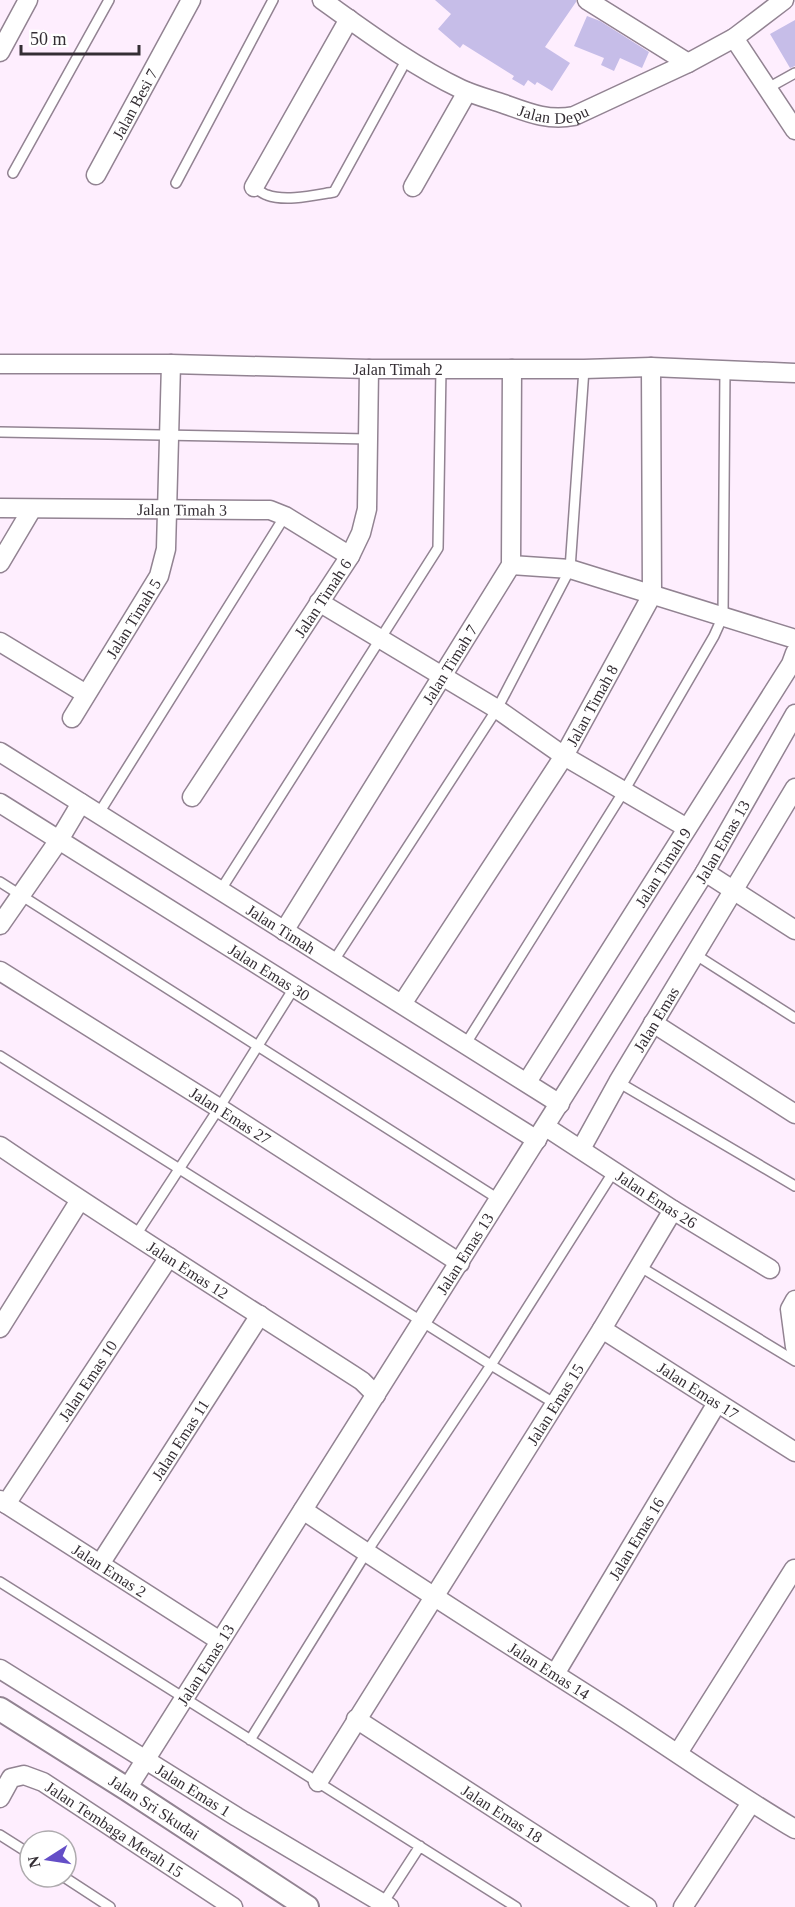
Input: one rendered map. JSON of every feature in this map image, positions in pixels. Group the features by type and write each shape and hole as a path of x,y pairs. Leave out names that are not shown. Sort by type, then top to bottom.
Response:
{"street":[{"path":"0,52 28,0"},
{"name":"Jalan Besi 7","path":"96,175 191,0"},
{"name":"Jalan Depu","path":"322,0 407,59 467,92 538,116 560,119 574,116 688,63 734,38 784,0"},
{"path":"587,0 688,63"},
{"path":"254,187 349,19"},
{"path":"734,38 795,130"},
{"path":"413,187 467,92"},
{"name":"Jalan Timah 2","path":"0,364 171,364 369,369 651,367 795,373"},
{"name":"Jalan Timah 5","path":"72,718 159,576 166,549 171,364"},
{"name":"Jalan Timah 8","path":"402,1004 564,756 652,595 651,367"},
{"name":"Jalan Timah 6","path":"192,797 350,556 361,533 367,509 369,369"},
{"path":"512,369 511,565 570,569 795,639"},
{"name":"Jalan Timah 3","path":"0,508 257,508 285,516 350,556"},
{"path":"0,563 32,509"},
{"name":"Jalan Timah 7","path":"284,931 511,565"},
{"path":"319,602 497,709 564,756 687,828"},
{"path":"0,642 86,694"},
{"name":"Jalan Timah 9","path":"527,1082 791,664 795,653"},
{"name":"Jalan Emas 13","path":"127,1789 542,1134 705,872 795,714"},
{"name":"Jalan Timah","path":"0,752 560,1104"},
{"name":"Jalan Emas","path":"581,1149 618,1082 795,788"},
{"name":"Jalan Emas 30","path":"0,803 294,988 542,1134"},
{"path":"0,925 59,840 81,803"},
{"path":"705,872 794,928"},
{"name":"Jalan Emas 27","path":"0,971 460,1263"},
{"path":"654,1023 795,1114"},
{"name":"Jalan Emas 26","path":"542,1134 581,1149 673,1210 770,1269"},
{"name":"Jalan Emas 12","path":"0,1146 362,1381 376,1395"},
{"path":"0,1328 80,1200"},
{"name":"Jalan Emas 15","path":"433,1597 602,1329 673,1210"},
{"name":"Jalan Emas 10","path":"3,1502 170,1257"},
{"path":"795,1300 790,1309 795,1347"},
{"name":"Jalan Emas 11","path":"100,1564 260,1315"},
{"name":"Jalan Emas 17","path":"602,1329 795,1452"},
{"name":"Jalan Emas 16","path":"555,1674 717,1403"},
{"name":"Jalan Emas 2","path":"3,1502 220,1641"},
{"name":"Jalan Emas 14","path":"303,1510 433,1597 678,1753 751,1803 795,1829"},
{"path":"678,1753 794,1569"},
{"path":"318,1782 433,1597"},
{"name":"Jalan Emas 1","path":"0,1669 237,1817 386,1905"},
{"name":"Jalan Sri Skudai","path":"0,1708 307,1907"},
{"name":"Jalan Emas 18","path":"356,1719 647,1907"},
{"name":"Jalan Tembaga Merah 15","path":"0,1798 11,1778 24,1775 43,1782 233,1907"},
{"path":"683,1907 751,1803"}],"lane":[{"path":"13,173 109,0"},
{"path":"176,183 273,0"},
{"path":"254,187 267,195 288,197 307,197 334,192 407,59"},
{"path":"768,88 795,73"},
{"path":"220,891 438,548 441,369"},
{"path":"333,962 497,709 570,569 584,369"},
{"path":"465,1046 624,791 714,636 723,616 725,370"},
{"path":"0,432 368,439"},
{"path":"99,813 285,516"},
{"path":"0,882 500,1200"},
{"path":"696,955 795,1018"},
{"path":"136,1235 294,988"},
{"path":"0,1056 554,1403"},
{"path":"618,1082 795,1186"},
{"path":"250,1740 366,1553 491,1365 614,1171"},
{"path":"639,1266 795,1361"},
{"path":"0,1582 516,1907"},
{"path":"0,1835 18,1846"},
{"path":"386,1905 420,1846"},
{"path":"78,1886 110,1907"}],"building":[{"path":"435,0 576,0 545,47 570,63 552,91 537,82 535,85 528,80 524,86 512,79 514,76 463,44 460,48 438,29 451,14"},
{"path":"587,16 600,21 649,52 642,68 620,58 614,71 601,65 604,58 574,46"},
{"path":"795,20 795,66 790,68 770,34"}]}
